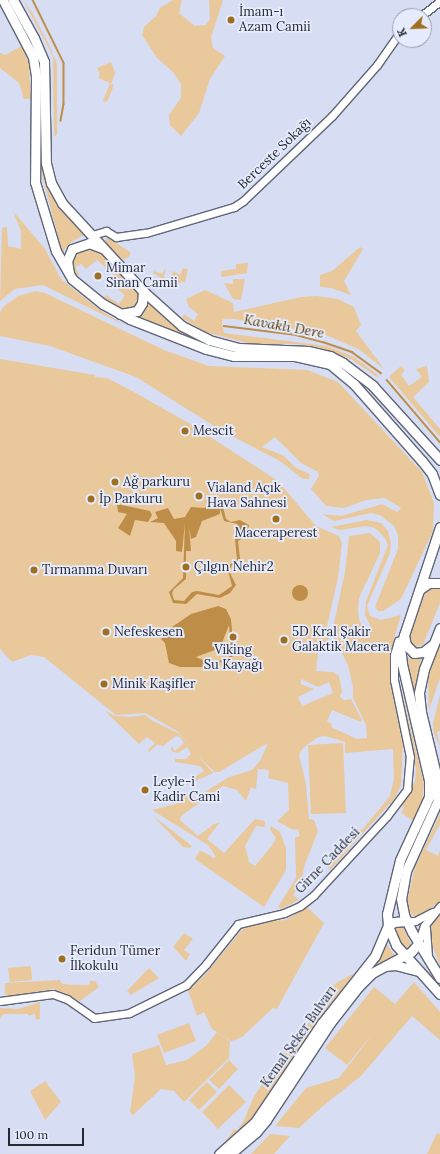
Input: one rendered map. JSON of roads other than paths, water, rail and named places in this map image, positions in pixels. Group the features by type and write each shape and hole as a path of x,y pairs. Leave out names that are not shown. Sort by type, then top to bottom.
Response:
{"main road":[{"path":"10,3 34,38 44,62 46,163 51,183 62,203 143,291 178,323 209,340 239,348 308,350 330,356 343,363 368,382 439,458"},
{"path":"10,3 33,57 36,78 35,182 56,251 69,275 93,296 120,314 146,327 222,354 295,356 330,364 354,384 422,461 434,479 440,495"},
{"path":"69,275 67,261 72,249 77,243 92,235"},
{"path":"72,249 89,243 105,249"},
{"path":"120,314 137,310 142,303 143,291"},
{"path":"440,527 420,590 407,622 400,650 430,788 427,804 403,852 388,906 388,926 396,945 403,955 420,971 440,994"},
{"path":"420,590 429,583 440,583"},
{"path":"407,622 405,641 410,652 420,653 434,643"},
{"path":"401,899 406,871 438,800 436,754 419,693 424,669 440,628"},
{"path":"394,880 400,884 401,899 406,921 418,944 440,978"},
{"path":"388,926 398,921 406,921"},
{"name":"Kemal Şeker Bulvarı","path":"219,1154 255,1122 322,1023 375,956 388,926"},
{"name":"Kemal Şeker Bulvarı","path":"230,1154 256,1132 338,1011 358,987 380,968 411,952 418,944"},
{"path":"380,968 395,965 420,971"}],"street":[{"path":"431,8 440,1"},
{"name":"Berceste Sokağı","path":"106,231 116,236 146,233 234,207 244,201 332,116 376,65 392,43"},
{"path":"92,235 106,231"},
{"path":"98,242 106,231"},
{"name":"Girne Caddesi","path":"0,1001 53,994 67,999 94,1018 129,1013 186,984 206,964 238,924 284,913 306,902 387,816 407,789 410,757 395,684 394,655 407,622"},
{"path":"395,684 400,681 406,682"},
{"path":"418,944 427,923 440,906"},
{"path":"406,921 415,921 434,912"},
{"path":"427,923 424,933 428,952 427,959"}],"waterway":[{"name":"Kavaklı Dere","path":"33,0 64,63 64,104 61,121"},
{"name":"Kavaklı Dere","path":"224,326 296,335 323,342 352,352 381,373"},
{"name":"Kavaklı Dere","path":"387,380 440,442"}],"place":[{"name":"İmam-ı Azam Camii","path":"231,20"},
{"name":"Mimar Sinan Camii","path":"98,276"},
{"name":"Mescit","path":"185,431"},
{"name":"Ağ parkuru","path":"115,482"},
{"name":"Vialand Açık Hava Sahnesi","path":"199,496"},
{"name":"İp Parkuru","path":"91,499"},
{"name":"Maceraperest","path":"276,519"},
{"name":"Çılgın Nehir2","path":"186,567"},
{"name":"Tırmanma Duvarı","path":"34,570"},
{"name":"Nefeskesen","path":"106,632"},
{"name":"Viking Su Kayağı","path":"233,637"},
{"name":"5D Kral Şakir Galaktik Macera","path":"284,640"},
{"name":"Minik Kaşifler","path":"104,684"},
{"name":"Leyle-i Kadir Cami","path":"145,790"},
{"name":"Feridun Tümer İlkokulu","path":"62,959"}]}
